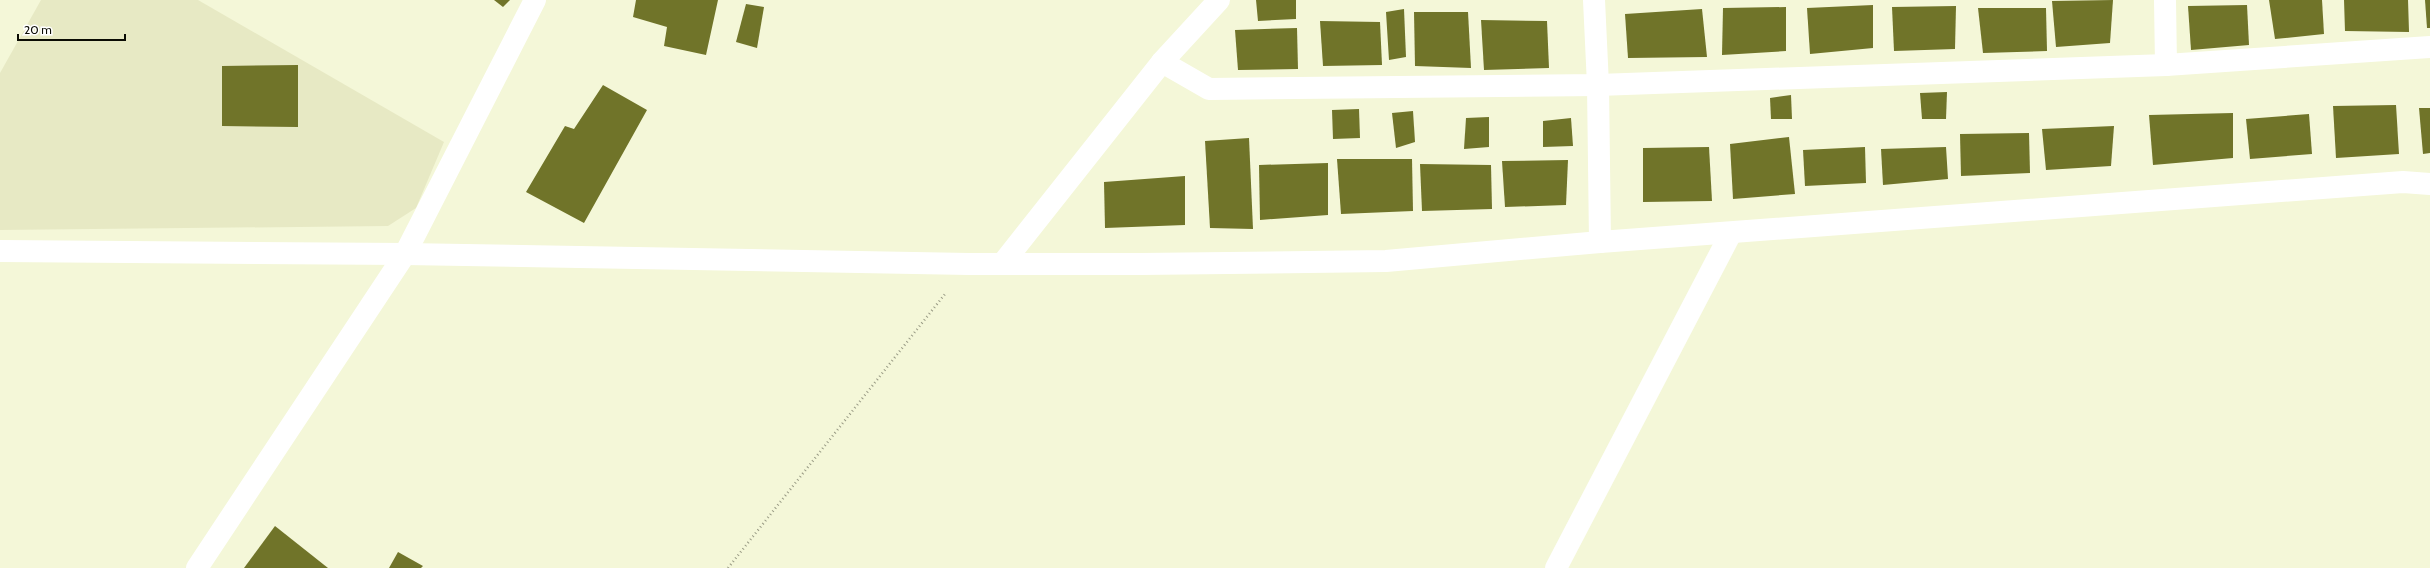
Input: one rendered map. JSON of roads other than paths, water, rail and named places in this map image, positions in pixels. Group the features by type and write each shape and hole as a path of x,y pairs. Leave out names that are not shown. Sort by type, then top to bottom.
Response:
{"street":[{"path":"196,568 405,254 535,0"},
{"path":"1003,263 1162,62 1218,0"},
{"path":"1594,0 1598,85 1600,242"},
{"path":"2165,0 2166,65"},
{"path":"1162,62 1210,89 1598,85 2166,65 2430,47"},
{"path":"0,251 405,254 969,264 1141,264 1386,261 1600,242 2403,182 2430,184"},
{"path":"1556,568 1731,233"}]}
